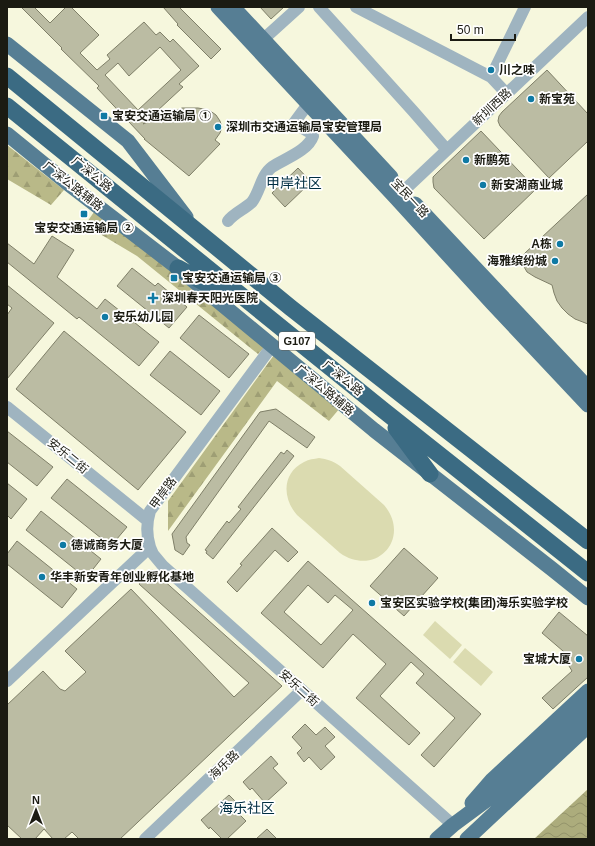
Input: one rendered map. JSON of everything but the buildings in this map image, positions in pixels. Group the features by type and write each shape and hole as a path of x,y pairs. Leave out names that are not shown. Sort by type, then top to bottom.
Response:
{"highway":[{"name":"广深公路","path":"7,76 196,231 409,401 588,541"},
{"name":"广深公路","path":"7,106 383,410 588,573"},
{"path":"178,268 264,314"},
{"path":"383,410 430,474"}],"main road":[{"name":"宝民一路","path":"218,7 259,43 400,194 588,388"},
{"name":"宝民一路","path":"233,7 259,43 308,104 400,194 492,304 588,405"},
{"path":"7,44 128,140 196,231"},
{"name":"广深公路辅路","path":"7,134 66,182 178,268 374,430 588,598"},
{"path":"437,839 452,825 492,780 588,691"},
{"path":"468,838 507,793 588,709"},
{"path":"452,825 507,793 588,726"},
{"path":"468,838 518,802 588,738"}],"street":[{"path":"259,43 299,7"},
{"path":"319,7 447,150"},
{"path":"356,7 491,77 507,94"},
{"path":"491,77 525,7"},
{"name":"新圳西路","path":"400,194 588,17"},
{"path":"228,221 252,201 271,168 302,149 312,139 313,136 311,133 294,123 308,104"},
{"name":"甲岸路","path":"150,547 146,533 147,520 150,511 272,346"},
{"name":"安乐二街","path":"7,407 147,520"},
{"path":"8,677 150,547"},
{"name":"安乐二街","path":"150,547 153,554 163,566 452,825"},
{"name":"海乐路","path":"145,839 302,690"}],"green space":[{"path":"7,145 64,190 51,205 7,179"},
{"path":"94,212 176,274 265,347 258,354 137,256 85,225"},
{"path":"274,355 340,408 329,421 277,381 168,531 168,501"}],"shaded area":[{"path":"319,458 330,460 340,466 384,505 392,518 394,530 392,541 386,551 377,558 366,561 353,559 340,553 297,515 292,508 287,494 288,479 297,467 306,461"},
{"path":"435,621 462,645 450,659 423,635"},
{"path":"465,648 493,672 481,686 453,662"}],"water":[{"path":"588,789 588,839 534,839"}],"place":[{"name":"川之味","path":"491,70"},
{"name":"新宝苑","path":"531,99"},
{"name":"宝安交通运输局 ①","path":"104,116"},
{"name":"深圳市交通运输局宝安管理局","path":"218,127"},
{"name":"新鹏苑","path":"466,160"},
{"name":"新安湖商业城","path":"483,185"},
{"name":"宝安交通运输局 ②","path":"84,214"},
{"name":"A栋","path":"560,244"},
{"name":"海雅缤纷城","path":"555,261"},
{"name":"宝安交通运输局 ③","path":"174,278"},
{"name":"深圳春天阳光医院","path":"153,298"},
{"name":"安乐幼儿园","path":"105,317"},
{"name":"德诚商务大厦","path":"63,545"},
{"name":"华丰新安青年创业孵化基地","path":"42,577"},
{"name":"宝安区实验学校(集团)海乐实验学校","path":"372,603"},
{"name":"宝城大厦","path":"579,659"}],"district":[{"name":"甲岸社区","path":"294,183"},
{"name":"海乐社区","path":"247,808"}]}
